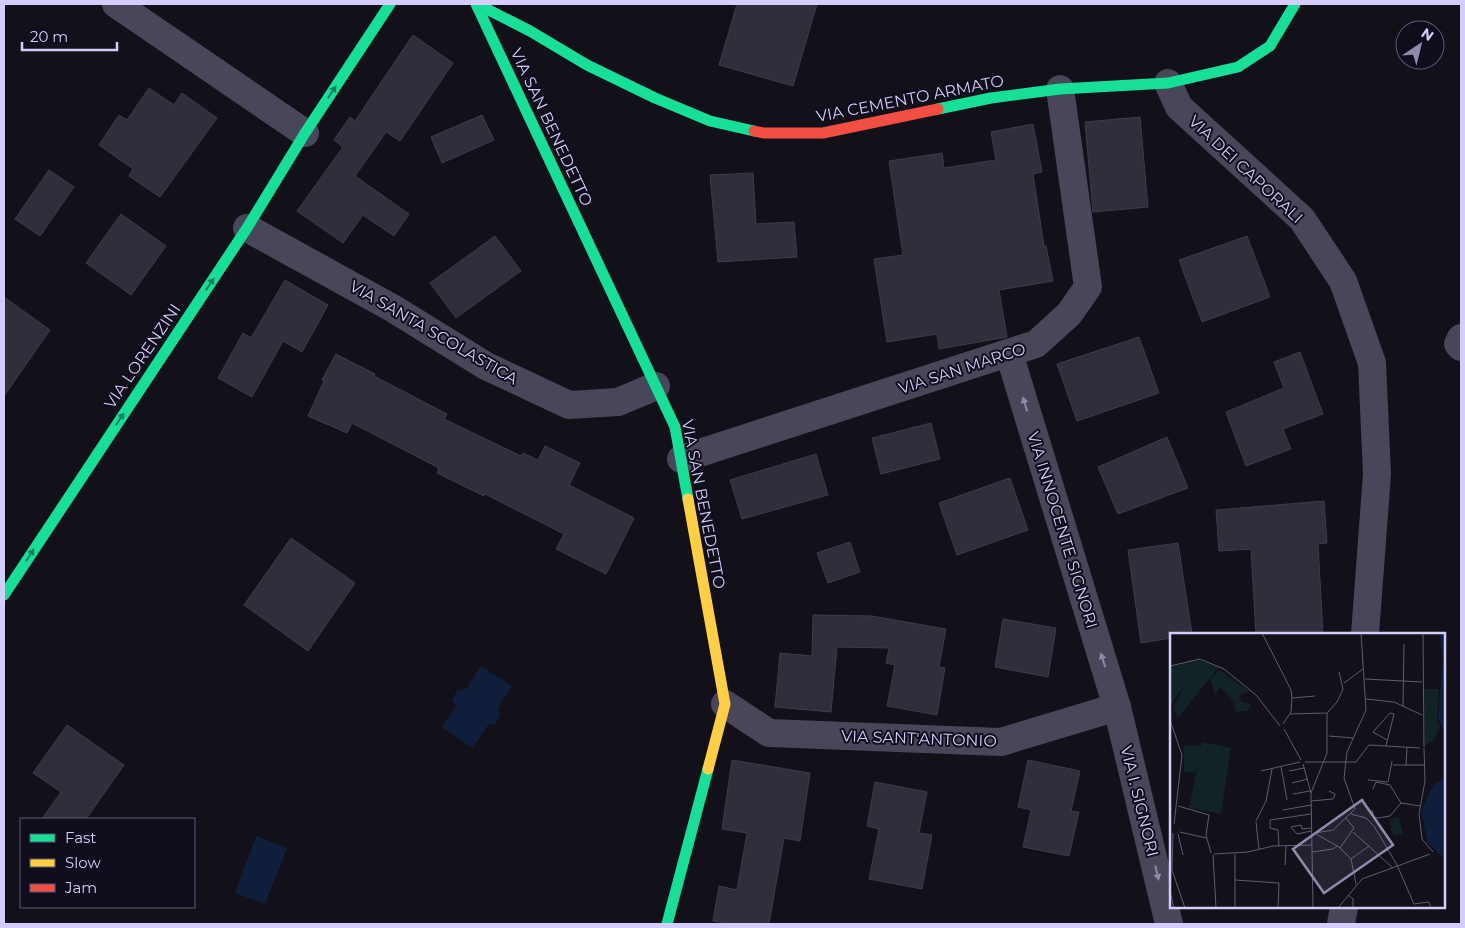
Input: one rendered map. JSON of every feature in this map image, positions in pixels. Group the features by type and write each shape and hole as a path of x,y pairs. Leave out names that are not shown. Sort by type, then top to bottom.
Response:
{"street":[{"path":"116,4 305,133"},
{"name":"VIA LORENZINI","path":"4,595 247,228 305,133 390,4"},
{"name":"VIA CEMENTO ARMATO","path":"476,4 530,31 587,65 655,98 710,121 763,133 822,133 991,98 1060,89 1168,83 1238,68 1270,46 1295,4"},
{"name":"VIA SAN BENEDETTO","path":"476,4 675,426 725,704 667,924"},
{"name":"VIA DEI CAPORALI","path":"1168,83 1179,107 1302,219 1343,281 1372,363 1377,474 1365,633"},
{"name":"VIA SAN MARCO","path":"681,459 1036,344 1069,314 1088,287 1060,89"},
{"name":"VIA SANTA SCOLASTICA","path":"247,228 394,309 486,366 569,405 618,402 656,386"},
{"path":"1461,338 1458,344 1461,347"},
{"name":"VIA INNOCENTE SIGNORI","path":"1009,353 1117,707"},
{"name":"VIA SANT'ANTONIO","path":"725,704 769,733 1000,742 1117,707"},
{"name":"VIA I. SIGNORI","path":"1117,707 1169,924"},
{"path":"1341,924 1344,908"}],"water":[{"path":"481,666 512,686 497,709 500,715 495,724 489,724 472,748 442,727 456,706 452,699 458,690 466,689"},
{"path":"256,836 287,848 265,904 235,893"}],"building":[{"path":"737,4 817,4 793,86 719,65"},
{"path":"413,35 453,63 400,141 386,132 355,176 409,214 394,236 363,215 343,243 297,211 343,147 334,140 350,117 355,121"},
{"path":"149,88 174,105 182,93 217,118 160,197 129,176 133,169 99,145 119,115 127,120"},
{"path":"482,115 494,140 442,163 431,137"},
{"path":"1140,117 1148,207 1093,212 1085,122"},
{"path":"1033,124 1042,172 1033,174 1044,246 1046,246 1053,281 999,290 1007,337 939,349 937,334 887,342 874,259 903,255 889,161 942,153 944,168 996,160 991,132"},
{"path":"49,170 74,187 40,236 15,219"},
{"path":"753,173 756,224 794,222 797,257 718,262 710,175"},
{"path":"121,214 166,246 131,295 86,263"},
{"path":"495,236 521,271 456,318 430,283"},
{"path":"1247,236 1270,297 1202,322 1179,260"},
{"path":"285,280 328,305 302,352 283,341 252,397 218,378 243,333 251,338"},
{"path":"4,297 50,330 4,396"},
{"path":"1139,337 1159,393 1077,421 1057,364"},
{"path":"1300,352 1323,414 1283,429 1291,449 1246,466 1226,412 1284,388 1274,362"},
{"path":"336,354 447,414 444,419 521,456 523,453 538,460 545,446 580,463 569,485 634,518 606,574 556,549 564,534 485,494 484,496 437,473 439,468 352,423 347,433 308,416 324,381 322,380"},
{"path":"931,423 940,459 881,474 872,438"},
{"path":"1167,437 1188,488 1118,514 1098,467"},
{"path":"816,454 828,495 742,519 730,480"},
{"path":"1010,478 1028,530 957,555 939,503"},
{"path":"1324,501 1327,543 1318,544 1323,633 1256,633 1251,549 1219,551 1216,510"},
{"path":"291,538 355,583 308,651 244,605"},
{"path":"850,542 860,572 828,583 817,553"},
{"path":"1178,543 1192,633 1170,633 1170,638 1141,643 1128,550"},
{"path":"813,615 872,616 946,629 939,667 945,668 937,715 887,706 895,665 886,663 889,648 837,647 831,712 775,707 780,653 812,656"},
{"path":"1003,619 1056,628 1048,677 995,667"},
{"path":"67,725 124,765 87,818 43,818 61,792 33,773"},
{"path":"732,760 810,773 800,841 784,838 769,924 733,924 713,921 719,886 737,890 747,833 722,829"},
{"path":"1028,760 1080,771 1071,811 1079,812 1069,856 1023,847 1031,810 1018,807"},
{"path":"875,782 927,792 919,833 932,835 922,889 869,879 879,829 867,826"}],"traffic: fast":[{"path":"4,595 247,228 305,133 390,4"},
{"path":"476,4 675,427 688,499"},
{"path":"477,4 530,31 587,65 655,98 710,121 754,131"},
{"path":"938,109 991,98 1060,89 1168,83 1238,67 1270,46 1295,4"},
{"path":"667,924 708,769"}],"traffic: slow":[{"path":"688,499 725,704 708,769"}],"traffic: jam":[{"path":"754,131 763,133 823,133 938,109"}]}
